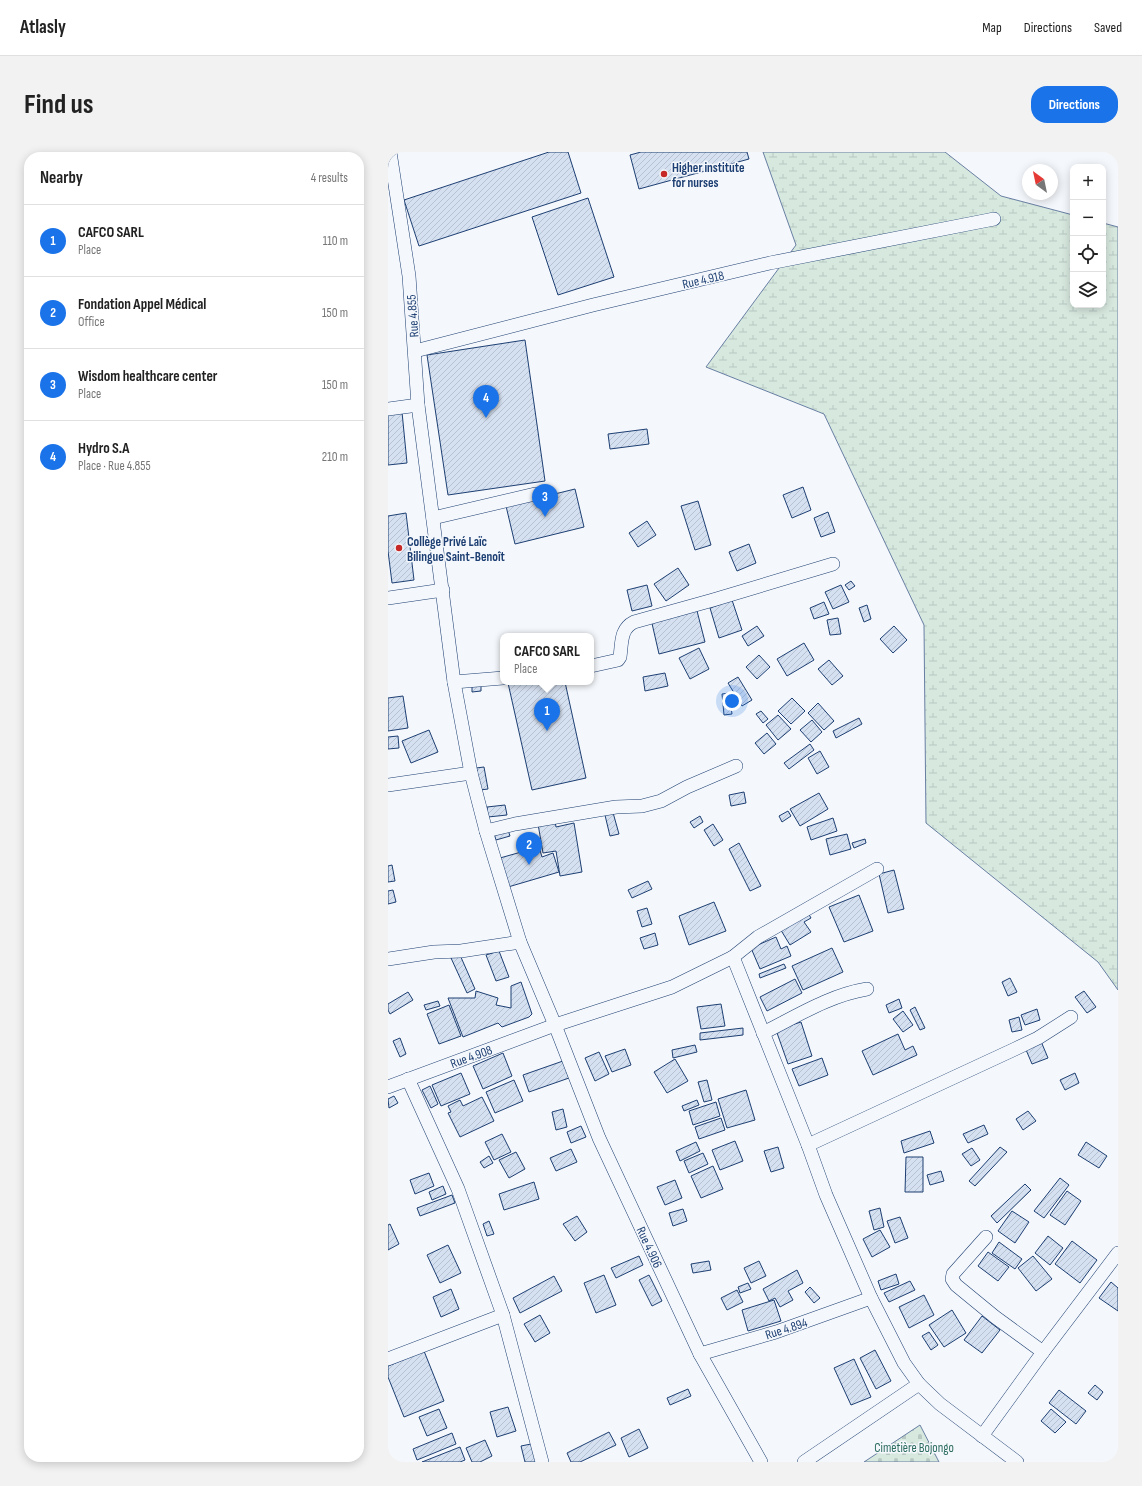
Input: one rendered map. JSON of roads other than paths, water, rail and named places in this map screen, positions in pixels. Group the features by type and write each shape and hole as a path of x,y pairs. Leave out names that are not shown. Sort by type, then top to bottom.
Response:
{"street":[{"name":"Rue 4.855","path":"390,152 393,202 409,276 418,405 454,682 471,773"},
{"name":"Rue 4.918","path":"415,351 593,305 770,263 994,220"},
{"path":"388,409 418,405"},
{"path":"433,518 535,494"},
{"path":"594,665 618,660 620,657 624,630 627,625 634,622 833,564"},
{"path":"388,598 443,590"},
{"path":"454,682 500,678"},
{"path":"486,831 515,824 616,808 642,806 661,801 687,787 736,766"},
{"path":"388,785 471,773"},
{"name":"Rue 4.906","path":"471,773 486,831 520,942 555,1025 599,1138 700,1354 761,1462"},
{"name":"Rue 4.908","path":"388,1087 555,1025 672,987 733,957 758,937 877,869"},
{"path":"388,959 434,952 461,951 520,942"},
{"path":"733,957 808,1145 826,1195 871,1298 904,1363 918,1384 940,1404 1016,1462"},
{"path":"763,1033 830,999 851,992 867,989"},
{"path":"808,1145 1038,1038 1071,1017"},
{"path":"408,1079 458,1189 503,1315 542,1462"},
{"path":"986,1237 953,1274 952,1279 956,1285 995,1317 1042,1352"},
{"path":"982,1436 1042,1352 1118,1253"},
{"name":"Rue 4.894","path":"700,1354 776,1332 871,1298"},
{"path":"388,1359 503,1315"},
{"path":"804,1462 918,1384"}],"place":[{"name":"Higher institute for nurses","path":"664,174"},
{"name":"Hydro S.A","path":"486,418"},
{"name":"Wisdom healthcare center","path":"545,517"},
{"name":"Collège Privé Laïc Bilingue Saint-Benoît","path":"399,548"},
{"name":"CAFCO SARL","path":"547,731"},
{"name":"Fondation Appel Médical","path":"529,865"}],"park label":[{"name":"Cimetière Bojongo","path":"914,1447"}]}
